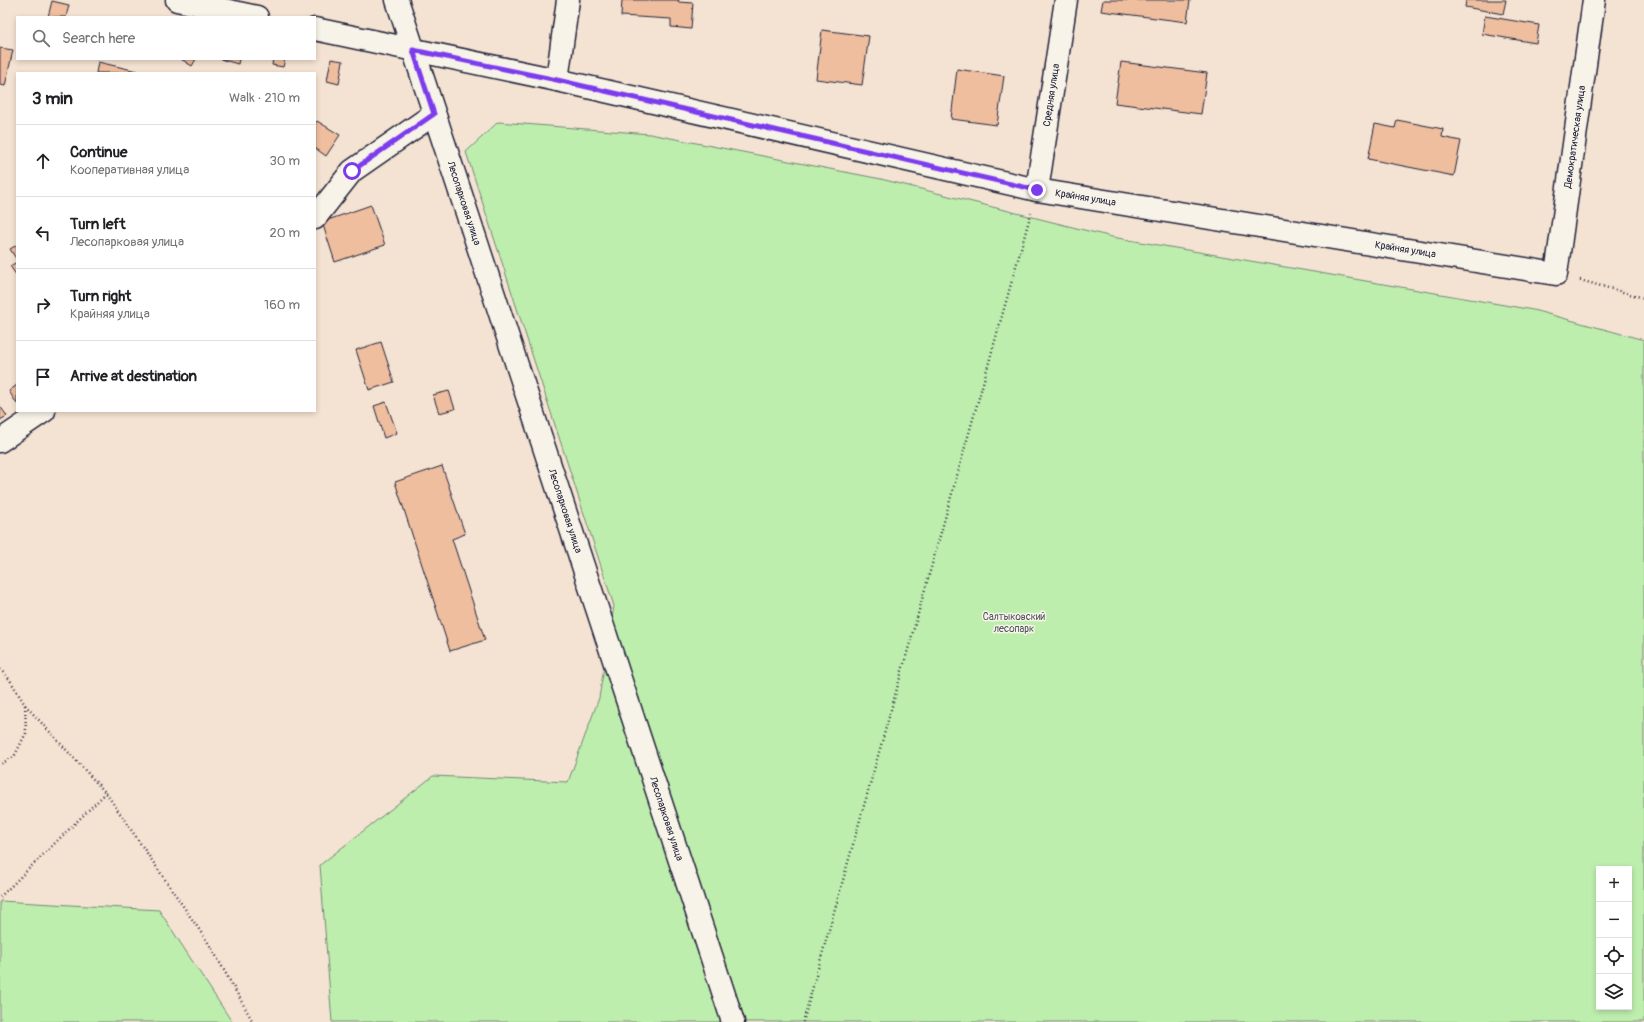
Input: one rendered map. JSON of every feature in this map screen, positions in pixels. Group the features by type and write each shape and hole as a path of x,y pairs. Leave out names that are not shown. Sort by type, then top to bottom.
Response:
{"street":[{"path":"177,0 252,16"},
{"name":"Лесопарковая улица","path":"397,0 733,1022"},
{"path":"557,80 568,0"},
{"name":"Средняя улица","path":"1037,190 1066,0"},
{"name":"Демократическая улица","path":"1556,274 1594,0"},
{"name":"Крайняя улица","path":"316,29 557,80 1037,190 1556,274"},
{"path":"316,217 352,171 434,114"},
{"path":"0,441 43,412"}],"path":[{"path":"803,1022 1037,190"},
{"path":"1556,274 1644,298"},
{"path":"0,669 10,680 25,705 106,793 211,947 253,1022"},
{"path":"0,764 14,756 26,733 25,705"},
{"path":"0,897 106,793"}],"green space":[{"name":"Салтыковский лесопарк","path":"498,122 650,134 881,179 1112,237 1533,310 1644,340 1644,1022 332,1022 320,865 433,776 568,782 599,698 614,606 466,152"},
{"path":"0,901 159,910 232,1022 0,1022"}],"building":[{"path":"622,0 679,0 678,2 693,3 691,29 671,27 671,19 621,16"},
{"path":"1103,0 1190,0 1187,22 1101,11"},
{"path":"1466,0 1506,0 1503,14 1465,7"},
{"path":"52,1 69,5 66,16 48,16"},
{"path":"1485,16 1539,25 1536,43 1482,34"},
{"path":"822,30 869,36 862,85 816,79"},
{"path":"0,48 13,50 5,86 0,85"},
{"path":"331,59 343,61 339,84 327,81"},
{"path":"183,60 195,60 192,66"},
{"path":"224,60 239,60 238,64"},
{"path":"273,60 285,60 283,67 272,65"},
{"path":"98,62 137,71 136,72 96,72"},
{"path":"1121,62 1207,73 1201,114 1115,103"},
{"path":"957,69 1004,76 997,125 951,119"},
{"path":"1397,120 1443,129 1442,137 1461,141 1454,176 1368,159 1375,124 1395,128"},
{"path":"317,121 340,135 326,156 316,149"},
{"path":"371,205 385,245 335,262 322,222"},
{"path":"16,246 16,258 10,249"},
{"path":"16,263 16,275 10,266"},
{"path":"381,342 394,382 369,390 356,350"},
{"path":"16,386 16,402 9,391"},
{"path":"449,391 455,409 439,413 433,395"},
{"path":"386,402 397,433 384,438 374,406"},
{"path":"0,406 7,416 0,420"},
{"path":"442,466 465,534 452,539 485,640 450,651 395,482"}],"route":[{"path":"352,171 434,114 413,50 557,80 1037,190"}]}
